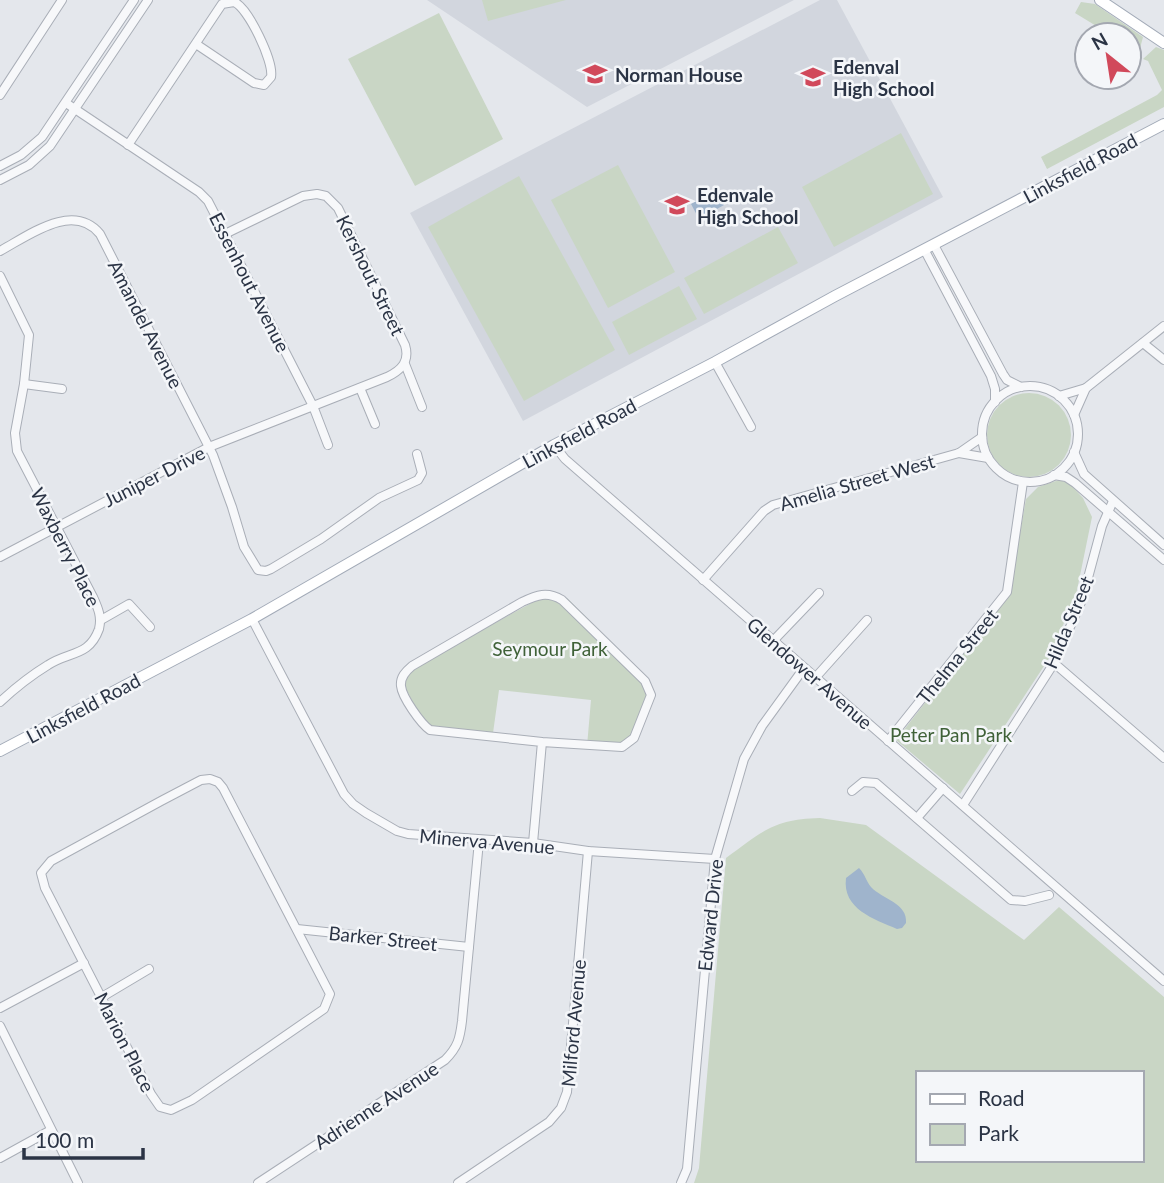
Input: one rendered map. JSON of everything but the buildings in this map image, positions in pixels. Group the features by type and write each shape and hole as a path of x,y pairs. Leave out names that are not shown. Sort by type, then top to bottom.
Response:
{"main road":[{"path":"1100,0 1164,43"},
{"name":"Linksfield Road","path":"0,751 252,619 554,445 1164,124"}],"street":[{"path":"0,95 62,0"},
{"path":"0,166 31,148 66,103 134,0"},
{"path":"0,180 29,165 50,146 148,0"},
{"path":"128,145 222,4 237,3 245,12 271,61 271,77 264,85 254,83 196,44"},
{"name":"Essenhout Avenue","path":"66,103 199,192 212,206 313,405 328,445"},
{"name":"Kershout Street","path":"227,233 303,196 317,194 333,200 405,345 405,364"},
{"name":"Amandel Avenue","path":"0,251 62,220 76,221 96,229 105,240 209,447 236,517 239,535 248,556 258,570 266,571 321,539 379,498 418,480 422,473 417,454"},
{"path":"929,247 974,319 1003,374 1007,380 1021,387"},
{"path":"929,247 993,380 995,402"},
{"name":"Waxberry Place","path":"0,276 29,335 15,445 96,602 101,620 95,640 89,647 48,664 13,688 0,702"},
{"path":"965,324 974,319"},
{"path":"1059,396 1086,388 1164,326"},
{"path":"1143,343 1164,360"},
{"path":"715,362 751,427"},
{"path":"313,405 393,374 405,364 422,407"},
{"path":"23,384 62,389"},
{"path":"1021,387 1046,389 1059,396 1074,415 1077,430 1074,452 1065,467 1040,481 1024,482 999,471 988,458 982,437 985,419 995,402 1021,387"},
{"path":"360,388 375,425"},
{"path":"1074,415 1086,388"},
{"name":"Juniper Drive","path":"0,556 209,447 313,405"},
{"name":"Amelia Street West","path":"703,580 764,511 773,505 959,453 982,437"},
{"name":"Glendower Avenue","path":"554,445 565,458 703,580 1164,981"},
{"path":"1074,452 1084,474 1164,545"},
{"name":"Amelia Street West","path":"959,453 988,458"},
{"path":"1054,475 1070,479 1164,560"},
{"name":"Thelma Street","path":"888,741 1006,592 1024,482"},
{"name":"Hilda Street","path":"962,805 1054,663 1082,600 1113,501"},
{"path":"773,641 819,593"},
{"path":"538,595 554,595 645,681 651,695 634,738 622,747 542,742 430,730 421,722 402,690 403,675 412,666 522,602 538,595"},
{"path":"101,620 129,604 150,627"},
{"name":"Minerva Avenue","path":"252,619 344,794 353,804 401,833 533,843 588,851 715,859"},
{"path":"815,678 867,620"},
{"path":"1054,663 1164,758"},
{"name":"Edward Drive","path":"681,1183 687,1169 715,859 744,759 762,726 804,668"},
{"path":"533,843 542,742"},
{"name":"Marion Place","path":"210,779 223,788 330,995 324,1009 180,1108 164,1109 157,1104 84,963 45,888 41,873 44,867 161,801 201,780 210,779"},
{"path":"852,791 863,782 873,782 1011,900 1026,901 1049,895"},
{"path":"917,818 943,789"},
{"name":"Adrienne Avenue","path":"258,1183 445,1060 456,1050 460,1040 479,841"},
{"name":"Milford Avenue","path":"458,1183 549,1122 561,1108 568,1092 588,851"},
{"name":"Barker Street","path":"298,929 469,947"},
{"path":"0,1008 84,963"},
{"path":"102,997 149,969"},
{"path":"0,1026 78,1183"},
{"path":"0,1158 51,1130"}],"shaded area":[{"name":"Norman House","path":"427,0 794,0 587,107"},
{"name":"Edenvale High School","path":"820,0 837,0 943,197 523,421 410,213"}],"green space":[{"path":"482,0 566,0 488,21"},
{"path":"1081,2 1095,4 1120,21 1088,21 1075,13"},
{"path":"439,13 503,139 415,186 348,59"},
{"path":"1156,47 1164,50 1164,107 1047,169 1041,157 1162,90 1148,61 1143,59"},
{"path":"901,133 933,194 834,247 802,187"},
{"path":"618,165 675,272 608,308 551,200"},
{"path":"519,176 615,350 524,401 428,227"},
{"path":"778,227 798,263 704,314 684,278"},
{"path":"679,286 697,319 629,355 612,322"},
{"path":"1029,393 1045,396 1059,405 1068,419 1071,435 1068,451 1059,465 1045,474 1029,477 1013,474 999,465 990,451 987,435 990,419 999,405 1013,396"},
{"name":"Peter Pan Park","path":"1059,480 1069,483 1083,498 1092,517 1076,595 1048,660 960,794 896,740 1009,595 1026,499 1038,487"},
{"name":"Seymour Park","path":"546,595 567,598 649,679 652,703 636,741 621,749 587,746 591,700 499,690 493,733 432,728 420,715 403,684 409,670"},
{"path":"820,818 866,825 1024,940 1059,907 1164,997 1164,1183 694,1183 699,1168 726,858 769,829 791,821"}],"water":[{"path":"716,190 724,205 699,219 691,204"},
{"path":"859,868 871,887 903,911 906,923 902,928 897,929 879,921 854,905 846,889 846,878"}],"place":[{"name":"Norman House","path":"595,74"},
{"name":"Edenval High School","path":"813,77"},
{"name":"Edenvale High School","path":"677,205"}]}
